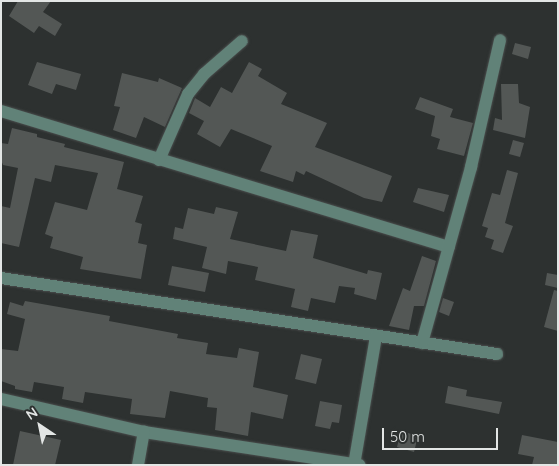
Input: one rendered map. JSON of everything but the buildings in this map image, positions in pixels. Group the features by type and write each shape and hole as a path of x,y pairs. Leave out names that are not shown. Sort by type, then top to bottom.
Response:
{"street":[{"path":"159,160 188,94 204,74 242,40"},
{"path":"422,343 471,167 500,40"},
{"path":"1,111 449,247"},
{"path":"1,278 497,354"},
{"path":"354,464 376,336"},
{"path":"1,400 144,432 359,465"},
{"path":"138,465 144,432"}]}
